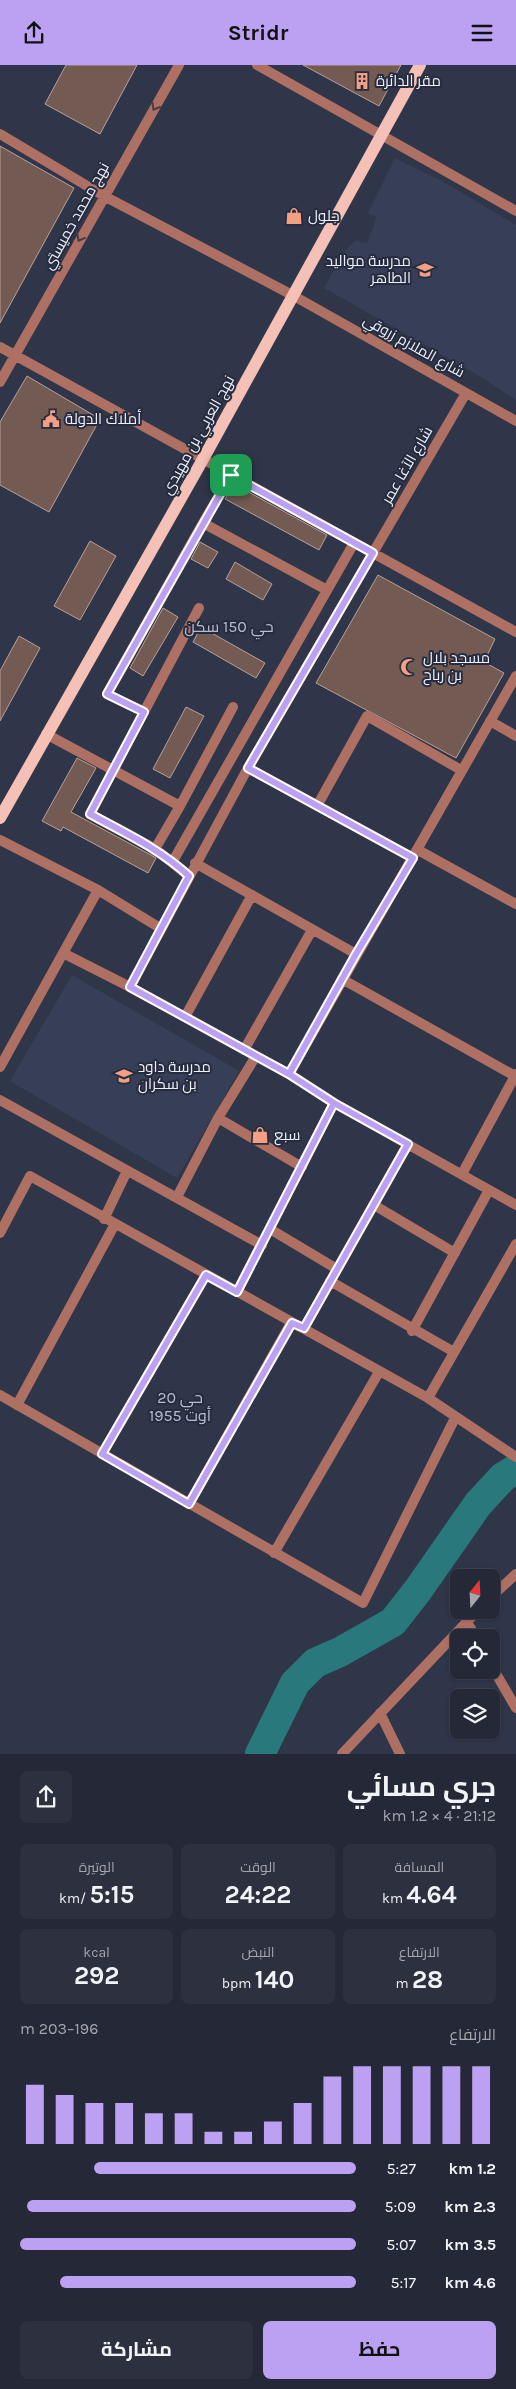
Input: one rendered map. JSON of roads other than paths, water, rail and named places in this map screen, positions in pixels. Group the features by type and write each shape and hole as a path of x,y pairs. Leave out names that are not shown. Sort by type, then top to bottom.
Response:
{"main road":[{"name":"نهج العربي بن مهيدي","path":"0,819 46,734 295,297 420,65"}],"street":[{"name":"نهج محمد خميستي","path":"0,382 179,65"},
{"path":"257,65 380,137 516,211"},
{"name":"شارع الملازم زروقي","path":"1,136 104,196 295,297 516,421"},
{"path":"0,347 202,461 231,475 516,633"},
{"name":"شارع الآغا عمر","path":"130,987 195,863 248,768 466,393"},
{"path":"144,712 107,694 231,475"},
{"path":"203,523 327,590"},
{"path":"173,861 354,543"},
{"path":"189,876 173,861 155,849 90,814 199,608"},
{"path":"289,1074 516,676"},
{"path":"155,849 233,707"},
{"path":"317,806 367,716 461,770"},
{"path":"490,721 516,736"},
{"path":"46,734 180,805"},
{"path":"248,768 317,806 516,904"},
{"path":"0,840 98,890 160,928"},
{"path":"195,863 356,954"},
{"path":"0,1067 98,890"},
{"path":"185,1017 252,895"},
{"path":"244,1050 312,930"},
{"path":"63,953 130,987 289,1074 334,1103 516,1205"},
{"path":"342,979 515,1075 462,1174"},
{"path":"177,1197 218,1119 256,1056"},
{"path":"0,1100 262,1245"},
{"path":"237,1292 334,1103"},
{"path":"218,1119 302,1167"},
{"path":"304,1328 408,1144"},
{"path":"104,1219 127,1171"},
{"path":"0,1233 30,1176 104,1219 428,1398 455,1418 516,1457"},
{"path":"413,1330 489,1190"},
{"path":"374,1205 455,1253"},
{"path":"17,1405 115,1224"},
{"path":"270,1229 337,1269"},
{"path":"428,1398 516,1244"},
{"path":"102,1454 206,1275"},
{"path":"330,1281 454,1352"},
{"path":"189,1504 292,1323"},
{"path":"274,1553 379,1372"},
{"path":"0,1395 363,1603 455,1418"},
{"path":"500,1589 516,1574"},
{"path":"342,1754 466,1621 471,1629"},
{"path":"499,1679 516,1708"},
{"path":"380,1713 400,1754"}],"waterway":[{"path":"260,1754 295,1683 315,1663 340,1652 393,1622 418,1590 478,1504 503,1477 516,1469"}],"place":[{"name":"مقر الدائرة","path":"362,81"},
{"name":"جلول","path":"294,216"},
{"name":"مدرسة مواليد الطاهر","path":"425,270"},
{"name":"أملاك الدولة","path":"51,419"},
{"name":"مسجد بلال بن رباح","path":"409,667"},
{"name":"مدرسة داود بن سكران","path":"124,1076"},
{"name":"سبع","path":"260,1135"}],"district":[{"name":"حي 150 سكن","path":"229,626"},
{"name":"حي 20 أوت 1955","path":"180,1406"}]}
